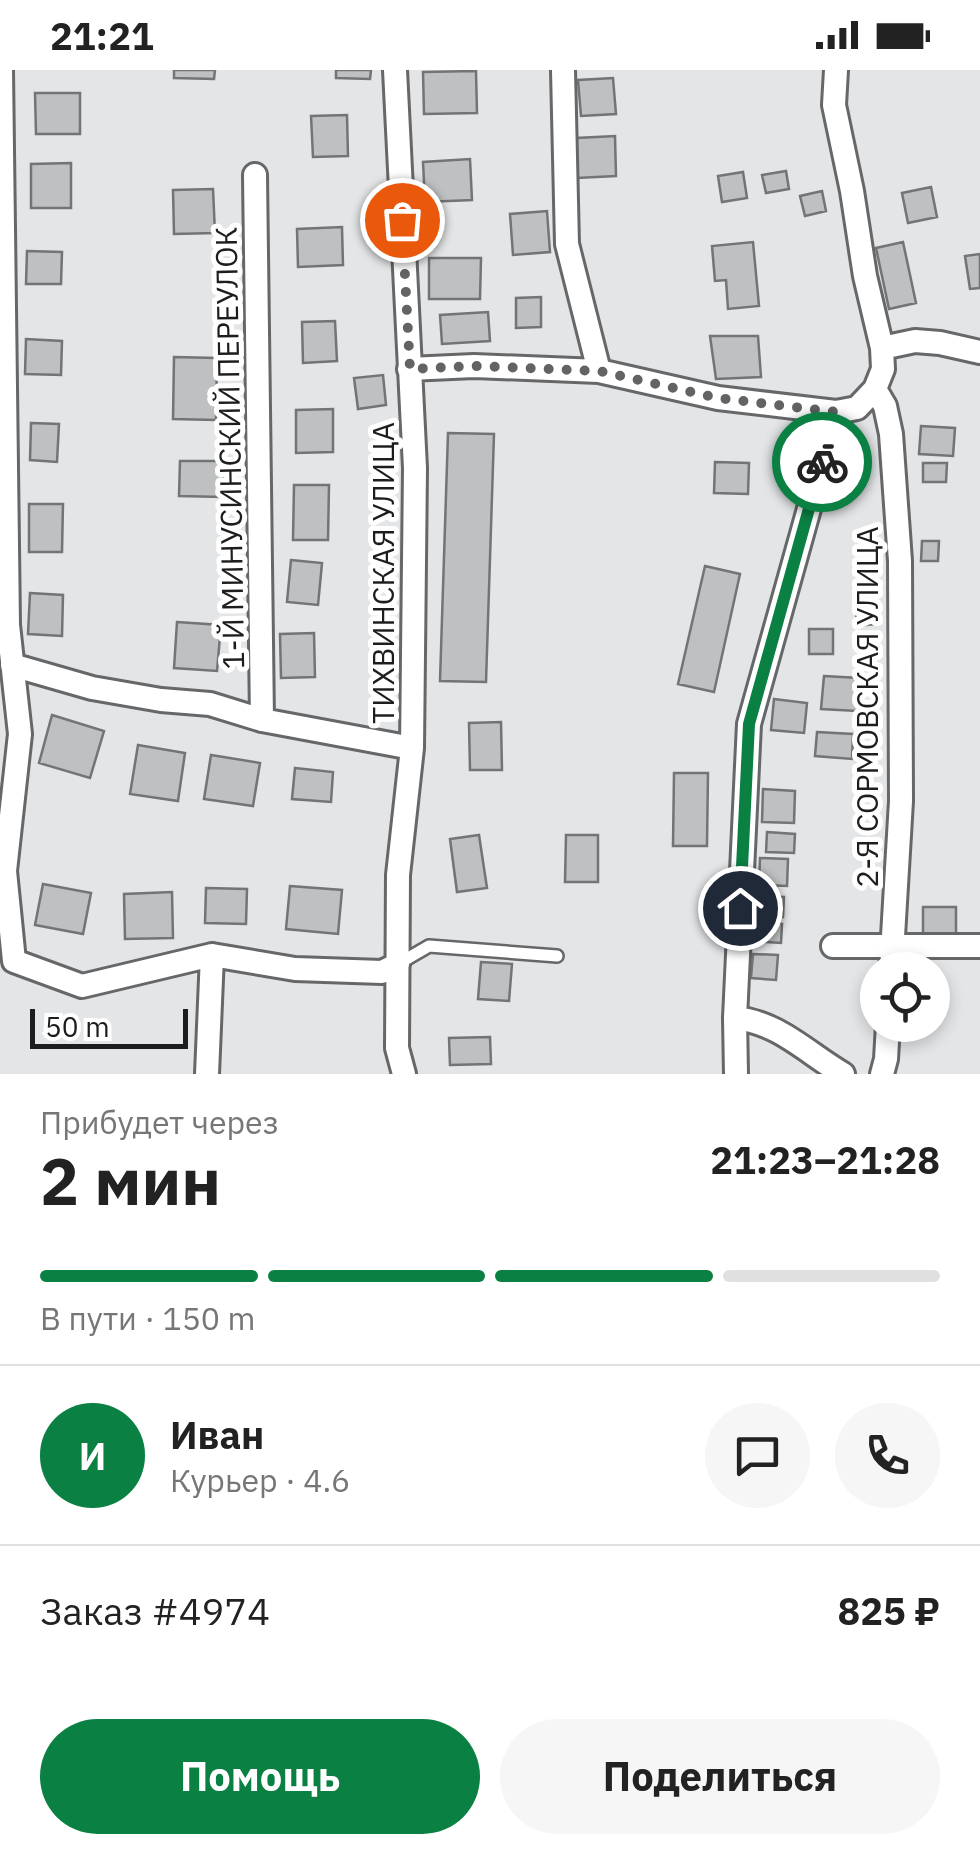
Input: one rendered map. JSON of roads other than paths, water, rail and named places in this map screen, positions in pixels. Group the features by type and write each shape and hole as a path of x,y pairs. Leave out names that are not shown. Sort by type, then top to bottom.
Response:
{"street":[{"path":"2,70 6,663 20,734 5,871 14,961 82,986 212,955 295,969 382,972 398,964"},
{"name":"ТИХВИНСКАЯ УЛИЦА","path":"394,70 415,468 412,748 398,875 397,1048 404,1074"},
{"path":"564,70 568,244 599,371"},
{"path":"410,369 474,366 599,371 718,398 836,412 856,408 875,389 883,370 882,348 834,105 836,70"},
{"name":"1-Й МИНУСИНСКИЙ ПЕРЕУЛОК","path":"255,175 262,720"},
{"path":"882,348 915,342 940,343 980,352"},
{"name":"2-Я СОРМОВСКАЯ УЛИЦА","path":"875,389 885,406 892,434 900,561 901,801 892,952"},
{"path":"736,1074 749,724 836,412"},
{"path":"6,663 92,688 210,704 262,720 412,748"},
{"path":"832,946 862,952"},
{"path":"936,952 980,946"},
{"path":"207,1074 212,955"},
{"path":"736,1018 777,1029 843,1074"},
{"path":"882,1074 887,1042"}],"lane":[{"path":"398,964 429,946 557,956"}]}
